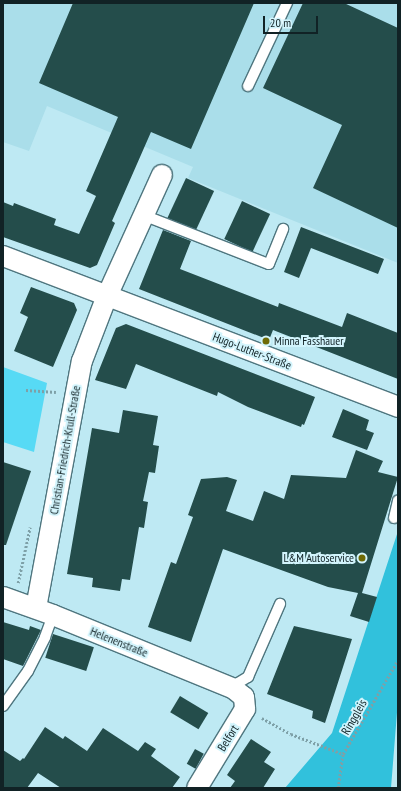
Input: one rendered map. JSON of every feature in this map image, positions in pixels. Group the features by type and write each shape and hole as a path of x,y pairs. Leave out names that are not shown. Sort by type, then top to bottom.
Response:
{"street":[{"path":"107,296 162,175"},
{"name":"Hugo-Luther-Straße","path":"3,256 398,407"},
{"name":"Christian-Friedrich-Krull-Straße","path":"44,611 78,378 82,361 107,296"},
{"name":"Helenenstraße","path":"3,597 44,611 234,690"},
{"path":"234,690 244,697 245,709"},
{"name":"Belfort","path":"197,788 245,709"}],"lane":[{"path":"248,86 287,3"},
{"path":"144,215 269,264 283,229"},
{"path":"394,518 398,500"},
{"path":"234,690 238,683 248,677 280,604"},
{"path":"3,706 28,671 45,637 44,611"}],"path":[{"path":"26,390 61,392"},
{"name":"Ringgleis","path":"338,788 344,754 398,660"},
{"path":"245,709 291,734 344,754"}],"shaded area":[{"path":"3,3 398,3 398,263 188,178 193,167 47,106 29,151 3,142"},
{"path":"3,367 47,383 34,452 3,442"},
{"path":"398,531 398,700 391,788 285,788 332,733"}],"building":[{"path":"73,3 254,3 191,149 151,132 112,221 115,223 97,265 90,268 3,237 3,202 13,206 14,203 56,219 54,225 79,234 96,196 86,191 118,117 39,83"},
{"path":"303,3 344,3 398,28 398,228 313,188 342,125 263,88"},
{"path":"186,178 214,191 196,231 167,218"},
{"path":"242,201 270,214 252,252 224,239"},
{"path":"301,227 384,259 378,274 311,248 299,278 284,272"},
{"path":"163,230 191,241 180,269 278,307 279,303 342,327 347,313 398,333 398,379 273,330 269,340 139,289"},
{"path":"31,287 74,303 77,310 53,367 14,351 28,317 20,313"},
{"path":"126,324 315,397 304,425 302,424 301,427 248,407 218,392 217,396 136,364 126,389 95,380 116,328"},
{"path":"343,409 369,420 366,430 374,433 367,450 332,437"},
{"path":"123,410 158,416 153,445 159,446 155,473 149,472 143,501 148,502 144,528 139,527 130,580 122,579 120,591 92,587 93,578 67,574 92,428 119,433"},
{"path":"356,450 383,461 378,472 398,477 362,593 377,597 369,622 350,616 358,593 328,587 223,549 191,642 148,627 171,562 176,564 193,517 188,515 201,479 227,477 237,480 226,511 253,521 264,491 284,499 291,475 346,478"},
{"path":"3,462 31,471 6,545 3,545"},
{"path":"3,622 29,630 30,626 41,630 23,666 3,659"},
{"path":"294,626 352,639 325,723 312,718 313,711 267,694"},
{"path":"53,634 94,647 86,671 45,658"},
{"path":"180,696 208,713 199,729 170,712"},
{"path":"45,727 63,739 65,736 87,751 103,728 138,751 145,742 156,749 151,756 180,777 172,788 61,788 38,773 27,788 3,788 3,750 20,761 23,758 24,759"},
{"path":"251,739 271,752 264,762 275,769 263,788 230,788 235,781 227,775"},
{"path":"195,749 204,754 196,769 187,764"}],"place":[{"name":"Minna Fasshauer","path":"266,341"},
{"name":"L&M Autoservice","path":"362,558"}]}
